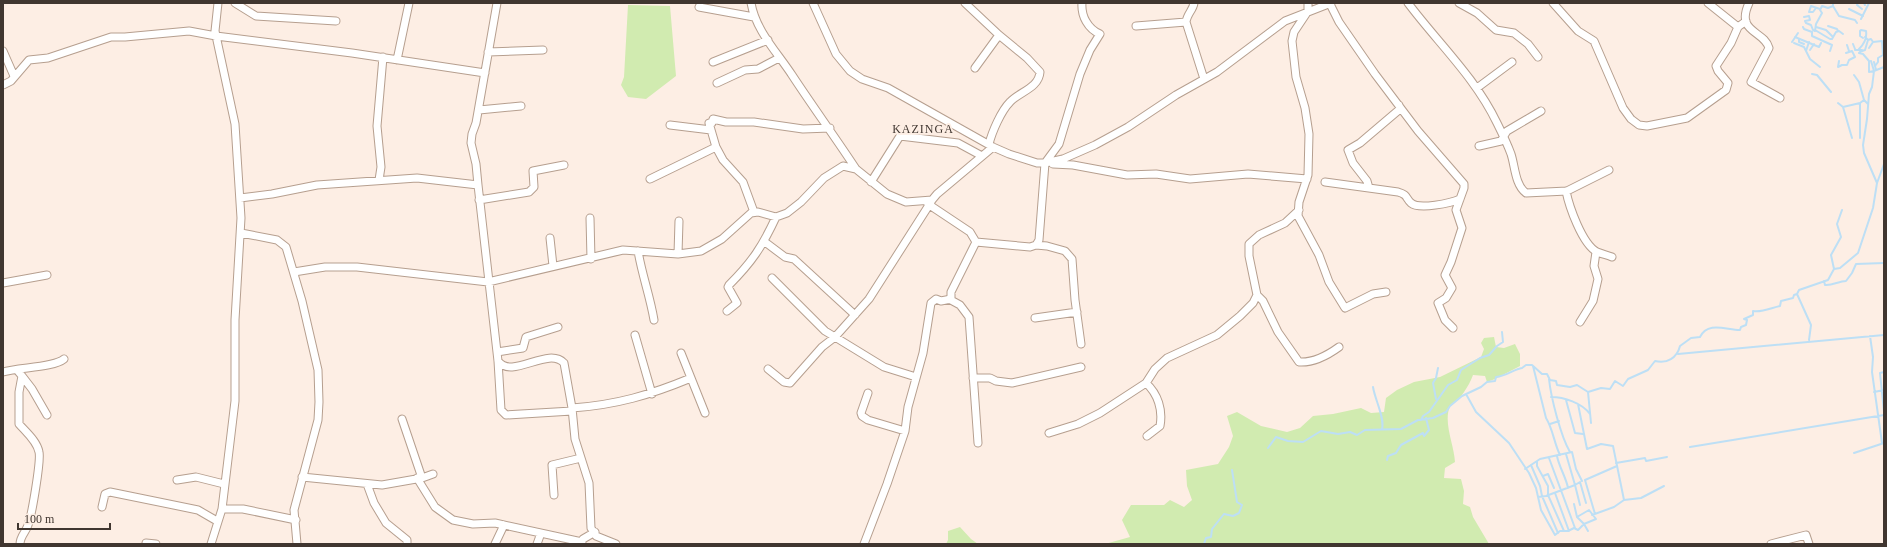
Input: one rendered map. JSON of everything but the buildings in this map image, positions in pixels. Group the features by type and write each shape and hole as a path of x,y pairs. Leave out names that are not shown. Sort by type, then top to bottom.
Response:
{"street":[{"path":"211,544 222,509 235,401 235,320 241,233 235,124 230,93 216,36 218,3"},
{"path":"235,3 256,16 336,21"},
{"path":"398,60 409,3"},
{"path":"497,3 479,110 471,143 476,164 498,361 501,410 506,415 608,404 652,394 691,378"},
{"path":"751,3 754,17 779,58 830,128 856,169 887,194 906,202 930,202 970,232 976,242"},
{"path":"813,3 836,54 850,71 862,79 888,88 1009,154 1037,163 1073,165 1127,175 1156,174 1190,179 1248,174 1307,179"},
{"path":"768,369 784,382 790,383 822,347 835,337 869,299 930,202 937,194 982,156 991,145 997,122 1010,102 1026,91 1040,75 1039,68 999,35 965,3"},
{"path":"1036,245 1039,240 1041,222 1045,163 1059,144 1080,74 1090,50 1100,34 1094,32 1081,12 1082,3"},
{"path":"1194,3 1193,8 1187,16 1186,22 1204,79"},
{"path":"1308,3 1308,11 1294,32 1292,50 1296,77 1308,125 1309,147 1307,179 1299,202 1298,216 1319,256 1329,282 1345,308 1373,294 1386,292"},
{"path":"1045,163 1063,159 1114,136 1176,94 1236,59 1285,21 1330,3 1347,34 1418,131 1461,180 1464,188 1456,210 1462,228 1452,262 1445,275 1452,288 1446,298 1438,303 1444,320 1453,328"},
{"path":"1408,3 1460,65 1489,106 1512,155 1516,175 1523,191 1526,193 1566,191 1609,170"},
{"path":"1459,3 1477,12 1496,30 1514,33 1528,44 1538,57"},
{"path":"1553,3 1578,31 1592,39 1626,113 1634,122 1647,126 1687,118 1726,90 1728,83 1718,71 1716,66 1732,43 1738,27 1746,21"},
{"path":"1708,3 1738,27"},
{"path":"1749,3 1746,10 1746,21 1752,31 1766,42 1769,48 1752,83 1780,98"},
{"path":"699,8 754,17"},
{"path":"1136,26 1186,22"},
{"path":"3,85 11,81 29,60 48,58 111,36 125,37 189,31 216,36 383,57 485,73"},
{"path":"976,68 999,35"},
{"path":"713,62 768,40"},
{"path":"488,52 543,50"},
{"path":"3,52 14,76"},
{"path":"379,180 381,167 377,126 383,57"},
{"path":"717,83 745,70 758,69 779,58"},
{"path":"1477,88 1512,62"},
{"path":"1368,188 1367,181 1353,163 1348,150 1360,143 1400,109 1399,105"},
{"path":"479,110 521,106"},
{"path":"1480,146 1501,141 1507,131 1541,111"},
{"path":"754,212 743,182 723,160 716,148 709,123 712,123 713,119 726,122 754,122 802,129 830,128"},
{"path":"670,125 711,130"},
{"path":"871,182 900,136 958,143 982,156"},
{"path":"650,179 716,148"},
{"path":"480,200 529,192 534,186 533,171 564,165"},
{"path":"294,272 325,267 346,267 488,282 554,266 591,259 623,250 678,254 701,251 715,244 745,217 754,212 776,217 787,213 802,202 824,178 838,168 846,166 856,169"},
{"path":"240,198 272,194 317,185 379,180 417,178 478,185"},
{"path":"1325,182 1406,194 1412,203 1418,207 1449,204 1460,199"},
{"path":"1566,191 1570,209 1578,226 1596,252 1612,257"},
{"path":"1299,210 1285,223 1259,235 1249,244 1248,256 1257,295 1297,360 1304,363 1315,360 1330,354 1339,347"},
{"path":"727,311 737,303 728,287 729,285 750,264 764,242 776,217"},
{"path":"590,218 591,259"},
{"path":"678,254 680,221"},
{"path":"241,233 281,242 290,255 318,370 318,420 294,510 297,544"},
{"path":"550,238 554,266"},
{"path":"764,242 784,258 794,259 855,315"},
{"path":"976,242 1025,247 1036,245 1056,248 1070,255 1073,263 1081,344"},
{"path":"976,242 951,292 951,299 949,299 960,305 969,317 978,443"},
{"path":"638,251 642,275 650,297 654,320"},
{"path":"1580,322 1593,301 1595,294 1598,279 1594,266 1596,252"},
{"path":"3,283 47,275"},
{"path":"772,278 825,330 835,337 884,367 916,377"},
{"path":"1049,433 1088,419 1146,383 1155,369 1168,358 1210,339 1223,331 1251,306 1257,295"},
{"path":"864,544 887,484 904,431 908,407 923,353 931,303 936,299 951,299"},
{"path":"1036,318 1077,312"},
{"path":"497,352 523,348 526,337 558,327"},
{"path":"635,335 652,394"},
{"path":"681,353 705,413"},
{"path":"498,361 504,366 514,367 550,358 563,361 566,366 575,439 589,483 591,528 596,536 616,544"},
{"path":"20,544 20,539 28,526 32,509 39,452 34,441 19,424 20,373 26,367 60,362 64,359"},
{"path":"973,378 990,378 996,381 1012,382 1081,367"},
{"path":"3,372 20,373 32,389 47,415"},
{"path":"1146,383 1157,399 1161,417 1160,426 1146,436"},
{"path":"868,393 861,413 862,416 868,420 904,431"},
{"path":"402,419 420,478 435,507 453,520 463,523 495,523 581,543 583,539 594,532"},
{"path":"554,495 552,465 581,458"},
{"path":"302,477 367,484 390,484 433,474"},
{"path":"177,480 196,477 224,484"},
{"path":"367,484 374,503 386,523 407,540 408,544"},
{"path":"102,507 105,494 110,492 198,510 218,521"},
{"path":"222,509 243,509 296,520"},
{"path":"495,544 504,525"},
{"path":"537,544 542,533"},
{"path":"1771,544 1806,535 1808,544"},
{"path":"146,543 156,544"}],"green space":[{"path":"628,5 670,6 676,76 646,99 628,97 621,85 624,77"},
{"path":"1494,337 1496,347 1504,348 1515,344 1520,354 1520,366 1487,382 1485,376 1473,375 1464,392 1450,406 1448,413 1448,426 1455,462 1445,468 1444,478 1461,479 1464,491 1463,504 1470,507 1473,517 1489,544 1105,544 1130,537 1122,520 1131,505 1164,505 1170,500 1184,507 1192,500 1187,486 1186,470 1218,464 1229,447 1233,436 1227,416 1237,412 1261,426 1287,432 1300,428 1313,416 1333,414 1361,408 1371,413 1384,412 1386,398 1397,390 1414,382 1440,377 1481,357 1484,349 1481,343 1484,338"},
{"path":"960,527 978,544 946,544 948,540 948,531"}],"waterway":[{"path":"1833,3 1833,6 1839,16 1855,20 1857,23"},
{"path":"1858,3 1857,5 1862,9"},
{"path":"1861,19 1869,3"},
{"path":"1816,8 1813,12 1809,12 1811,6 1820,9"},
{"path":"1804,17 1809,16 1810,20 1805,21 1811,25 1815,31 1816,24 1822,13 1820,10 1822,6 1828,8 1833,6"},
{"path":"1849,9 1863,16"},
{"path":"1828,26 1837,29 1838,31"},
{"path":"1803,27 1804,29 1812,32 1812,36 1832,45 1830,51"},
{"path":"1816,27 1826,30 1833,37"},
{"path":"1815,30 1830,39 1832,39 1836,32 1839,31 1843,34"},
{"path":"1859,49 1864,43 1866,36 1866,31 1861,30 1860,36 1863,38"},
{"path":"1792,42 1798,33"},
{"path":"1795,37 1819,47 1821,43"},
{"path":"1862,51 1865,50 1868,40 1865,37"},
{"path":"1799,39 1799,42 1804,44"},
{"path":"1868,40 1871,39 1873,42 1869,48"},
{"path":"1873,42 1882,41 1883,55 1878,58 1878,62 1875,66"},
{"path":"1806,51 1809,42"},
{"path":"1794,43 1804,47 1810,59 1820,67"},
{"path":"1810,50 1814,44"},
{"path":"1853,44 1855,49"},
{"path":"1847,45 1849,51"},
{"path":"1855,50 1862,50 1859,53 1863,54 1869,61 1869,72 1874,71"},
{"path":"1839,61 1838,67 1847,65 1849,60 1855,57 1852,51 1846,53"},
{"path":"1871,61 1874,71"},
{"path":"1874,62 1876,70"},
{"path":"1809,340 1811,325 1797,294 1799,290 1828,280 1834,269 1840,268 1858,253 1873,208 1877,183 1864,153 1863,145 1869,94 1872,87 1874,71 1884,67"},
{"path":"1812,74 1817,75 1831,92"},
{"path":"1854,75 1859,82 1864,100"},
{"path":"1860,138 1860,103 1864,100 1868,104"},
{"path":"1838,103 1843,107 1860,103"},
{"path":"1843,107 1852,138"},
{"path":"1877,183 1884,164"},
{"path":"1834,269 1831,255 1841,237 1837,224 1842,210"},
{"path":"1824,281 1825,285 1846,281 1856,264 1884,263"},
{"path":"1268,448 1276,437 1288,441 1303,442 1321,431 1338,434 1350,432 1357,435 1365,430 1401,429 1418,420 1433,418 1446,412 1450,406 1462,396 1481,387 1487,382 1495,381 1496,377 1522,368 1526,365 1532,365 1542,374 1547,374 1550,380 1556,381 1557,385 1570,387 1577,385 1588,392 1601,388 1610,389 1615,381 1623,386 1628,379 1648,370 1655,361 1664,362 1674,357 1680,346 1691,338 1700,337 1703,332 1708,329 1718,328 1740,330 1741,327 1746,325 1747,320 1744,319 1753,315 1753,311 1763,311 1780,306 1781,301 1793,298 1794,295 1797,294"},
{"path":"1421,420 1423,416 1429,412 1448,385 1457,380 1461,370 1480,358 1489,355 1503,342 1502,332"},
{"path":"1678,354 1884,335"},
{"path":"1870,336 1873,357 1872,372 1882,443"},
{"path":"1533,366 1546,418 1560,455"},
{"path":"1436,399 1433,383 1436,378 1438,368"},
{"path":"1884,372 1880,373 1884,412"},
{"path":"1549,379 1557,417 1563,437 1570,452"},
{"path":"1373,387 1381,414 1383,425 1382,429"},
{"path":"1874,392 1884,390"},
{"path":"1588,392 1591,423"},
{"path":"1466,394 1476,412 1509,443 1529,473 1536,488 1541,510 1555,535 1560,531 1568,531 1574,528 1578,530 1584,524 1588,531"},
{"path":"1551,397 1572,401 1587,410 1590,414"},
{"path":"1566,400 1575,433 1583,434"},
{"path":"1578,404 1587,449 1601,444 1613,446 1624,500"},
{"path":"1690,447 1884,415"},
{"path":"1387,460 1388,456 1396,453 1401,445 1423,433 1424,436 1429,430 1426,418"},
{"path":"1550,424 1559,421"},
{"path":"1854,453 1884,443"},
{"path":"1525,469 1540,459 1572,452 1576,469 1582,481"},
{"path":"1538,497 1546,496 1575,485 1566,454"},
{"path":"1557,456 1568,488"},
{"path":"1616,463 1645,458 1646,461 1667,457"},
{"path":"1549,458 1575,528"},
{"path":"1537,461 1537,466 1548,486 1548,495 1564,531"},
{"path":"1531,465 1540,486 1542,496 1558,533"},
{"path":"1595,514 1585,480 1617,466"},
{"path":"1204,544 1206,538 1211,537 1212,529 1224,514 1233,516 1239,513 1242,505 1237,502 1232,470"},
{"path":"1543,476 1548,474 1554,488"},
{"path":"1580,505 1575,485 1580,482 1586,503"},
{"path":"1592,515 1614,507 1624,500 1641,498 1664,486"},
{"path":"1555,493 1569,531"},
{"path":"1574,504 1577,517 1589,510 1596,519 1584,524 1577,517"}],"district":[{"name":"KAZINGA","path":"923,129"}]}
